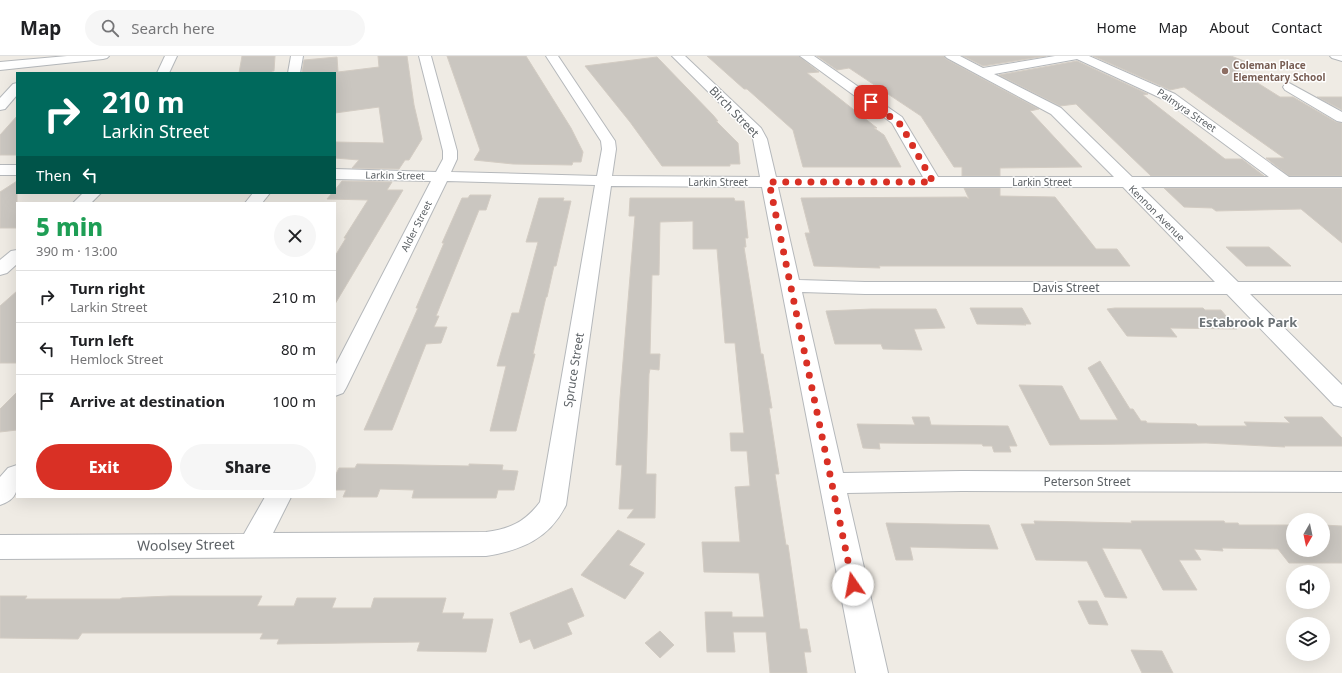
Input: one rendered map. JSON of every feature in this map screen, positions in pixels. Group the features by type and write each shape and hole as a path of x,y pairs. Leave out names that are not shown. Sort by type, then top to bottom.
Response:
{"street":[{"path":"0,66 41,59 103,56"},
{"path":"163,72 171,56"},
{"path":"294,72 297,56"},
{"name":"Alder Street","path":"336,386 450,159 450,151 425,56"},
{"name":"Spruce Street","path":"371,544 486,544 506,542 529,532 543,520 553,506 609,149 608,141 552,56"},
{"name":"Birch Street","path":"678,56 756,132 760,139 872,673"},
{"path":"806,56 897,120 933,182"},
{"name":"Kennon Avenue","path":"951,56 1056,111 1063,117 1342,399"},
{"path":"982,72 1075,56"},
{"name":"Palmyra Street","path":"1080,56 1170,97 1285,182"},
{"path":"1336,56 1342,58"},
{"path":"30,72 41,59"},
{"path":"1288,87 1339,115"},
{"path":"0,106 16,88"},
{"path":"0,170 16,170"},
{"name":"Larkin Street","path":"336,174 604,181 1342,182"},
{"path":"82,202 92,194"},
{"path":"254,202 261,194"},
{"path":"0,269 16,256"},
{"name":"Davis Street","path":"791,286 865,288 1342,288"},
{"path":"0,495 16,476"},
{"name":"Peterson Street","path":"832,483 962,481 1342,482"},
{"path":"253,544 277,498"},
{"name":"Woolsey Street","path":"0,547 371,544"}],"building":[{"path":"242,56 275,56 274,71 272,72 239,72"},
{"path":"378,56 407,56 414,105 422,139 409,160 405,160 399,169 352,168 359,160 336,158 336,142 384,143 379,107 336,113 336,72 302,72 304,60 337,57 338,72 379,67"},
{"path":"447,56 526,56 571,128 583,152 581,162 573,162 572,165 513,164 474,160 480,150"},
{"path":"707,56 799,56 819,72 807,73 884,135 901,167 803,167 793,130"},
{"path":"817,56 944,56 946,59 1039,109 1030,111 1082,167 1000,168 1000,176 962,176 962,167 954,167 921,116 849,68 837,70"},
{"path":"963,56 1046,56 983,66"},
{"path":"1093,56 1231,56 1260,67 1237,70 1280,97 1293,97 1336,122 1342,123 1342,176 1289,176 1266,158 1284,158 1184,87 1170,90"},
{"path":"657,57 738,143 740,164 730,164 730,166 662,166 630,122 585,66"},
{"path":"1077,61 1148,94 1143,95 1225,159 1242,159 1264,176 1151,176 1076,104 1060,106 999,75"},
{"path":"1317,97 1342,97 1342,110"},
{"path":"16,117 16,155 0,155 0,135"},
{"path":"342,181 392,182 387,190 403,190 336,302 336,254 346,238 344,238 368,200 327,199 331,194 336,194 336,189"},
{"path":"16,182 16,228 0,228 0,192"},
{"path":"964,188 1000,188 1000,196 1055,197 1096,249 1117,249 1130,266 879,266 880,268 814,266 805,233 810,233 801,198 966,197 969,199"},
{"path":"1164,188 1342,188 1342,243 1301,209 1216,211 1212,208 1184,207"},
{"path":"470,195 491,195 486,210 479,210 436,316 439,316 434,327 447,327 441,343 426,344 392,430 364,430 418,308 416,308 462,198 468,198"},
{"path":"539,198 564,198 563,201 571,201 556,266 554,266 546,297 533,354 535,354 516,431 490,431 506,366 497,366 512,313 519,313 538,242 526,242"},
{"path":"630,198 734,198 735,201 744,201 748,238 745,238 746,247 744,247 761,354 763,354 772,408 769,408 779,474 775,474 786,545 788,545 800,629 807,629 811,652 804,652 807,673 770,673 766,632 733,632 735,652 707,652 705,612 732,612 732,617 764,617 759,573 704,572 702,542 740,542 735,487 750,486 747,451 731,451 730,433 744,433 735,343 725,343 717,249 693,249 693,221 660,222 659,275 652,275 650,354 660,354 659,370 650,369 649,374 646,474 656,474 655,518 627,518 634,509 619,509 622,465 616,465 635,216 629,216"},
{"path":"1226,247 1269,247 1291,266 1246,266"},
{"path":"16,292 16,363 0,363 0,306"},
{"path":"970,308 1022,308 1031,324 977,324"},
{"path":"1203,308 1205,310 1221,310 1237,329 1170,328 1177,337 1127,336 1107,309"},
{"path":"936,309 945,328 914,329 922,350 883,349 881,344 835,344 826,311"},
{"path":"1100,361 1130,409 1133,409 1141,421 1146,421 1147,423 1196,424 1198,426 1247,426 1244,422 1290,423 1284,417 1322,417 1342,438 1342,446 1284,446 1285,447 1206,443 1050,445 1019,385 1062,386 1080,420 1118,420 1088,368"},
{"path":"16,393 16,430 0,432 0,409"},
{"path":"912,417 929,417 931,425 1008,426 1017,446 1009,446 1011,452 994,452 992,446 983,446 982,444 879,443 880,449 863,448 857,424 915,425"},
{"path":"357,464 469,466 469,464 503,465 502,470 518,471 514,490 498,490 496,498 412,498 414,490 380,489 377,497 343,497 346,490 336,490 336,474 339,468 355,468"},
{"path":"1034,521 1132,523 1131,521 1224,521 1225,523 1238,523 1239,525 1286,525 1286,557 1330,557 1330,525 1342,526 1342,563 1289,563 1278,549 1222,548 1223,551 1194,549 1201,560 1179,560 1197,590 1163,590 1141,549 1102,548 1127,598 1105,597 1087,561 1036,560 1021,524 1035,524"},
{"path":"886,523 989,525 998,549 910,547 913,560 896,560"},
{"path":"618,530 645,544 629,565 644,573 625,599 581,575"},
{"path":"572,588 584,616 567,623 572,634 534,649 530,639 520,643 510,613"},
{"path":"0,596 27,596 25,599 120,599 171,596 262,596 257,606 294,606 297,598 336,598 332,608 371,608 374,598 446,598 442,613 464,613 462,619 493,619 486,652 417,651 420,642 277,644 279,639 260,639 263,633 82,633 78,639 0,638"},
{"path":"1078,601 1097,601 1108,625 1089,624"},
{"path":"660,631 674,645 660,658 645,643"},
{"path":"1131,650 1162,651 1173,673 1142,673"}],"place":[{"name":"Coleman Place Elementary School","path":"1225,71"}],"district":[{"name":"Estabrook Park","path":"1248,322"}],"route":[{"path":"853,585 769,182 933,182 901,125 897,120 871,102"}]}
